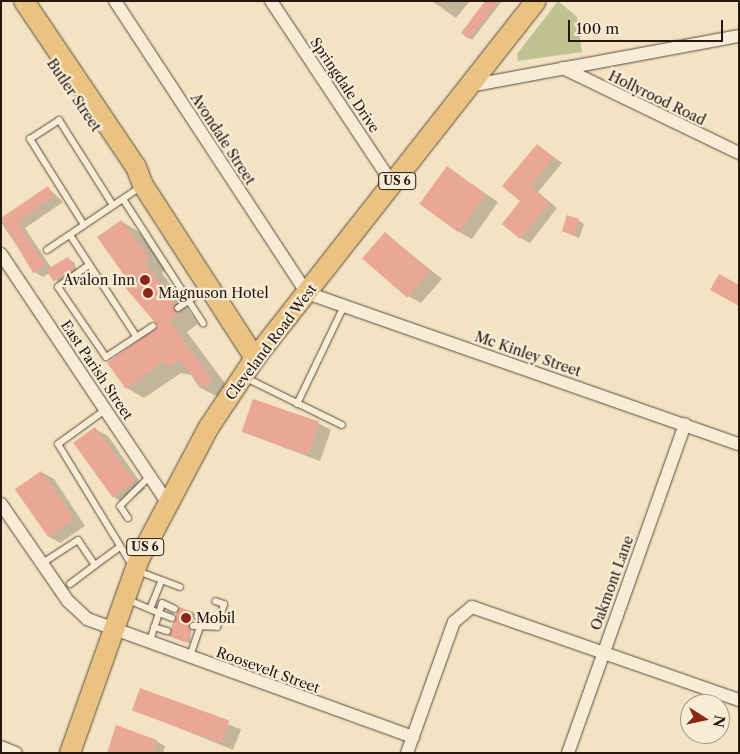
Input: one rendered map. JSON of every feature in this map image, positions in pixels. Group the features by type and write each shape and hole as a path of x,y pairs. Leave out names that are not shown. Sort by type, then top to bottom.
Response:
{"main road":[{"name":"Butler Street","path":"10,1 127,173 143,185"},
{"name":"Butler Street","path":"24,1 136,167 143,185 255,358"},
{"name":"Cleveland Road West","path":"70,753 135,570 167,502 243,376 255,358 394,186 536,1"}],"street":[{"name":"Avondale Street","path":"115,1 307,293"},
{"name":"Springdale Drive","path":"271,1 394,186"},
{"path":"469,86 739,36"},
{"name":"Hollyrood Road","path":"563,68 739,153"},
{"name":"East Parish Street","path":"1,254 167,502"},
{"name":"Mc Kinley Street","path":"307,293 739,444"},
{"name":"Oakmont Lane","path":"568,753 685,424"},
{"name":"Roosevelt Street","path":"1,504 41,564 76,611 114,630 413,737"},
{"path":"407,753 454,622 467,609 484,608 739,700"},
{"path":"1,748 16,753"}],"lane":[{"path":"84,225 30,139 59,120 113,205"},
{"path":"47,250 143,185"},
{"path":"123,199 203,323"},
{"path":"70,235 136,336"},
{"path":"89,265 58,288 106,357 152,326"},
{"path":"178,308 209,287"},
{"path":"297,404 344,306"},
{"path":"243,376 342,425"},
{"path":"105,410 58,444 135,570 180,587"},
{"path":"128,518 120,506 150,476"},
{"path":"41,564 78,540 94,566"},
{"path":"70,584 120,547"},
{"path":"150,609 162,580"},
{"path":"125,599 172,618"},
{"path":"197,627 217,627 224,604 215,601"},
{"path":"149,642 162,603 175,609"},
{"path":"190,657 192,640 203,618 197,616"},
{"path":"154,627 167,631"}],"green space":[{"path":"558,1 577,17 582,52 518,61 517,54"}],"building":[{"path":"485,1 498,1 469,39 461,33"},
{"path":"537,144 553,157 530,186 549,202 520,239 502,224 520,201 502,186"},
{"path":"447,166 486,194 458,232 419,204"},
{"path":"48,186 54,196 17,222 45,265 33,273 1,218"},
{"path":"567,215 579,219 574,235 562,231"},
{"name":"Magnuson Hotel","path":"121,220 149,258 144,262 175,304 174,310 181,312 169,321 212,380 202,388 179,360 169,367 164,361 126,389 107,363 158,326 118,279 124,275 97,237"},
{"path":"385,232 430,271 407,298 362,258"},
{"path":"68,257 75,269 53,282 46,270"},
{"path":"719,274 739,285 739,306 710,290"},
{"path":"253,399 319,422 308,455 242,432"},
{"path":"95,427 134,481 113,497 73,443"},
{"path":"41,471 74,519 48,537 15,489"},
{"path":"179,607 194,612 187,643 168,636"},
{"path":"140,688 229,720 221,743 132,711"},
{"path":"116,725 157,740 152,753 107,753"}],"place":[{"name":"Avalon Inn","path":"145,280"},
{"name":"Magnuson Hotel","path":"148,293"},
{"name":"Mobil","path":"186,618"}]}
